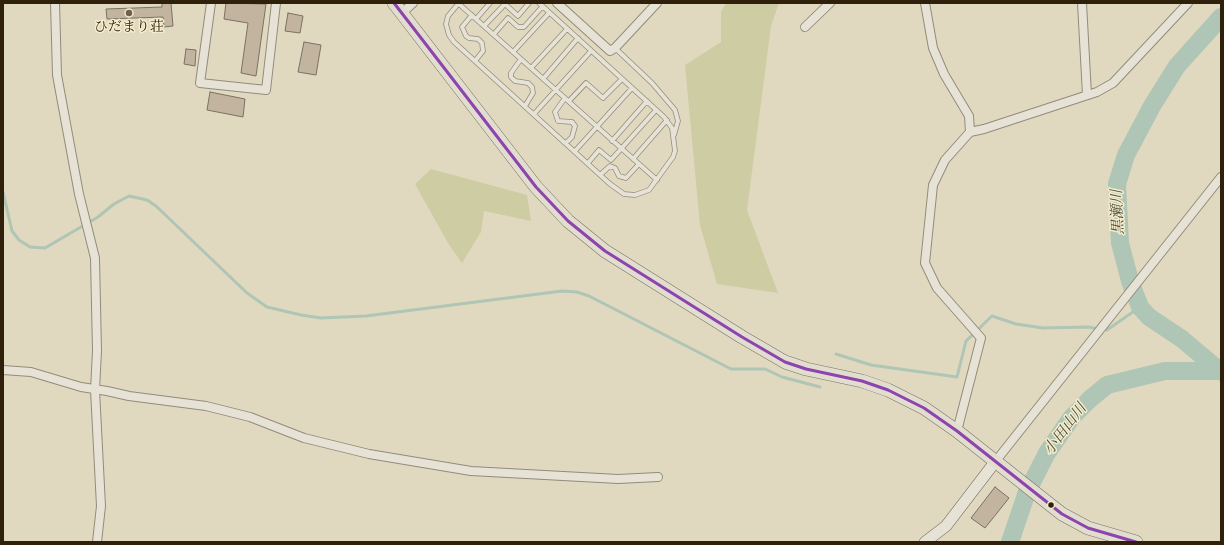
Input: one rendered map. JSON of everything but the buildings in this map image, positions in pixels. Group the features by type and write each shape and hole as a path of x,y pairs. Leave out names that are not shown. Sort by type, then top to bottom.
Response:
{"main road":[{"path":"398,8 536,187 589,239 639,273 785,362 806,369 862,381 888,390 924,408 956,431 1062,514 1088,528 1122,541 1136,542"}],"street":[{"path":"55,3 57,75 83,211 95,258 97,351 95,390 101,506 97,542"},
{"path":"211,3 200,83 266,90 276,3"},
{"path":"398,8 412,3"},
{"path":"557,3 610,51 615,48 657,3"},
{"path":"804,27 830,3"},
{"path":"925,3 933,48 944,74 969,116 970,132"},
{"path":"1082,3 1087,95"},
{"path":"956,431 981,338 937,288 926,263 933,185 945,160 970,132 984,129 1097,92 1113,83 1188,3"},
{"path":"925,542 946,526 1221,177"},
{"path":"3,370 30,372 82,388 206,406 250,417 318,442 369,454 471,471 618,478 658,477"}],"lane":[{"path":"538,3 647,101 672,128 675,150 673,157 657,180 649,190 635,195 624,194 600,175 454,42 446,29 448,16 459,3 657,180"},
{"path":"475,61 483,51 482,43 478,39 469,38 466,36 462,28 490,3"},
{"path":"484,26 505,4 518,16 530,3"},
{"path":"494,34 508,18 518,27 524,27 542,7"},
{"path":"513,52 549,13"},
{"path":"531,68 567,29"},
{"path":"543,78 578,38"},
{"path":"615,48 652,83 675,110 678,121 674,137"},
{"path":"534,114 591,51"},
{"path":"521,59 510,73 511,77 515,81 528,83 532,87 533,93 525,106"},
{"path":"566,144 572,137 575,126 572,122 558,121 555,112 586,83 603,98 622,79"},
{"path":"575,151 632,88"},
{"path":"612,141 647,101"},
{"path":"588,163 599,150 611,160 656,110"},
{"path":"633,159 666,120"},
{"path":"600,175 610,166 616,168 619,176 626,178 639,164"}],"green space":[{"path":"726,3 779,3 771,26 747,210 778,293 717,284 700,225 685,65 721,42 721,12"},
{"path":"431,169 527,195 531,221 484,211 481,232 462,263 448,243 415,184"}],"waterway":[{"name":"黒瀬川","path":"1221,17 1177,66 1152,106 1126,155 1117,184 1120,243 1130,281 1140,307 1149,317 1182,339 1221,372"},
{"path":"3,192 12,231 19,240 30,247 45,248 98,217 114,204 129,196 147,200 156,206 247,293 267,307 321,318 366,316 562,291 577,292 589,296 731,369 765,369 782,377 820,387"},
{"path":"836,354 871,365 957,377 966,341 992,316 1016,324 1043,328 1088,327 1107,330 1140,307"},
{"name":"小田山川","path":"1010,542 1027,492 1047,453 1072,417 1107,385 1165,371 1218,371"}],"transit line":[{"path":"394,3 536,187 568,221 605,251 742,337 785,362 806,369 862,381 888,390 924,408 957,431 1062,514 1088,528 1136,542"}],"place":[{"name":"ひだまり荘","path":"129,13"}]}
